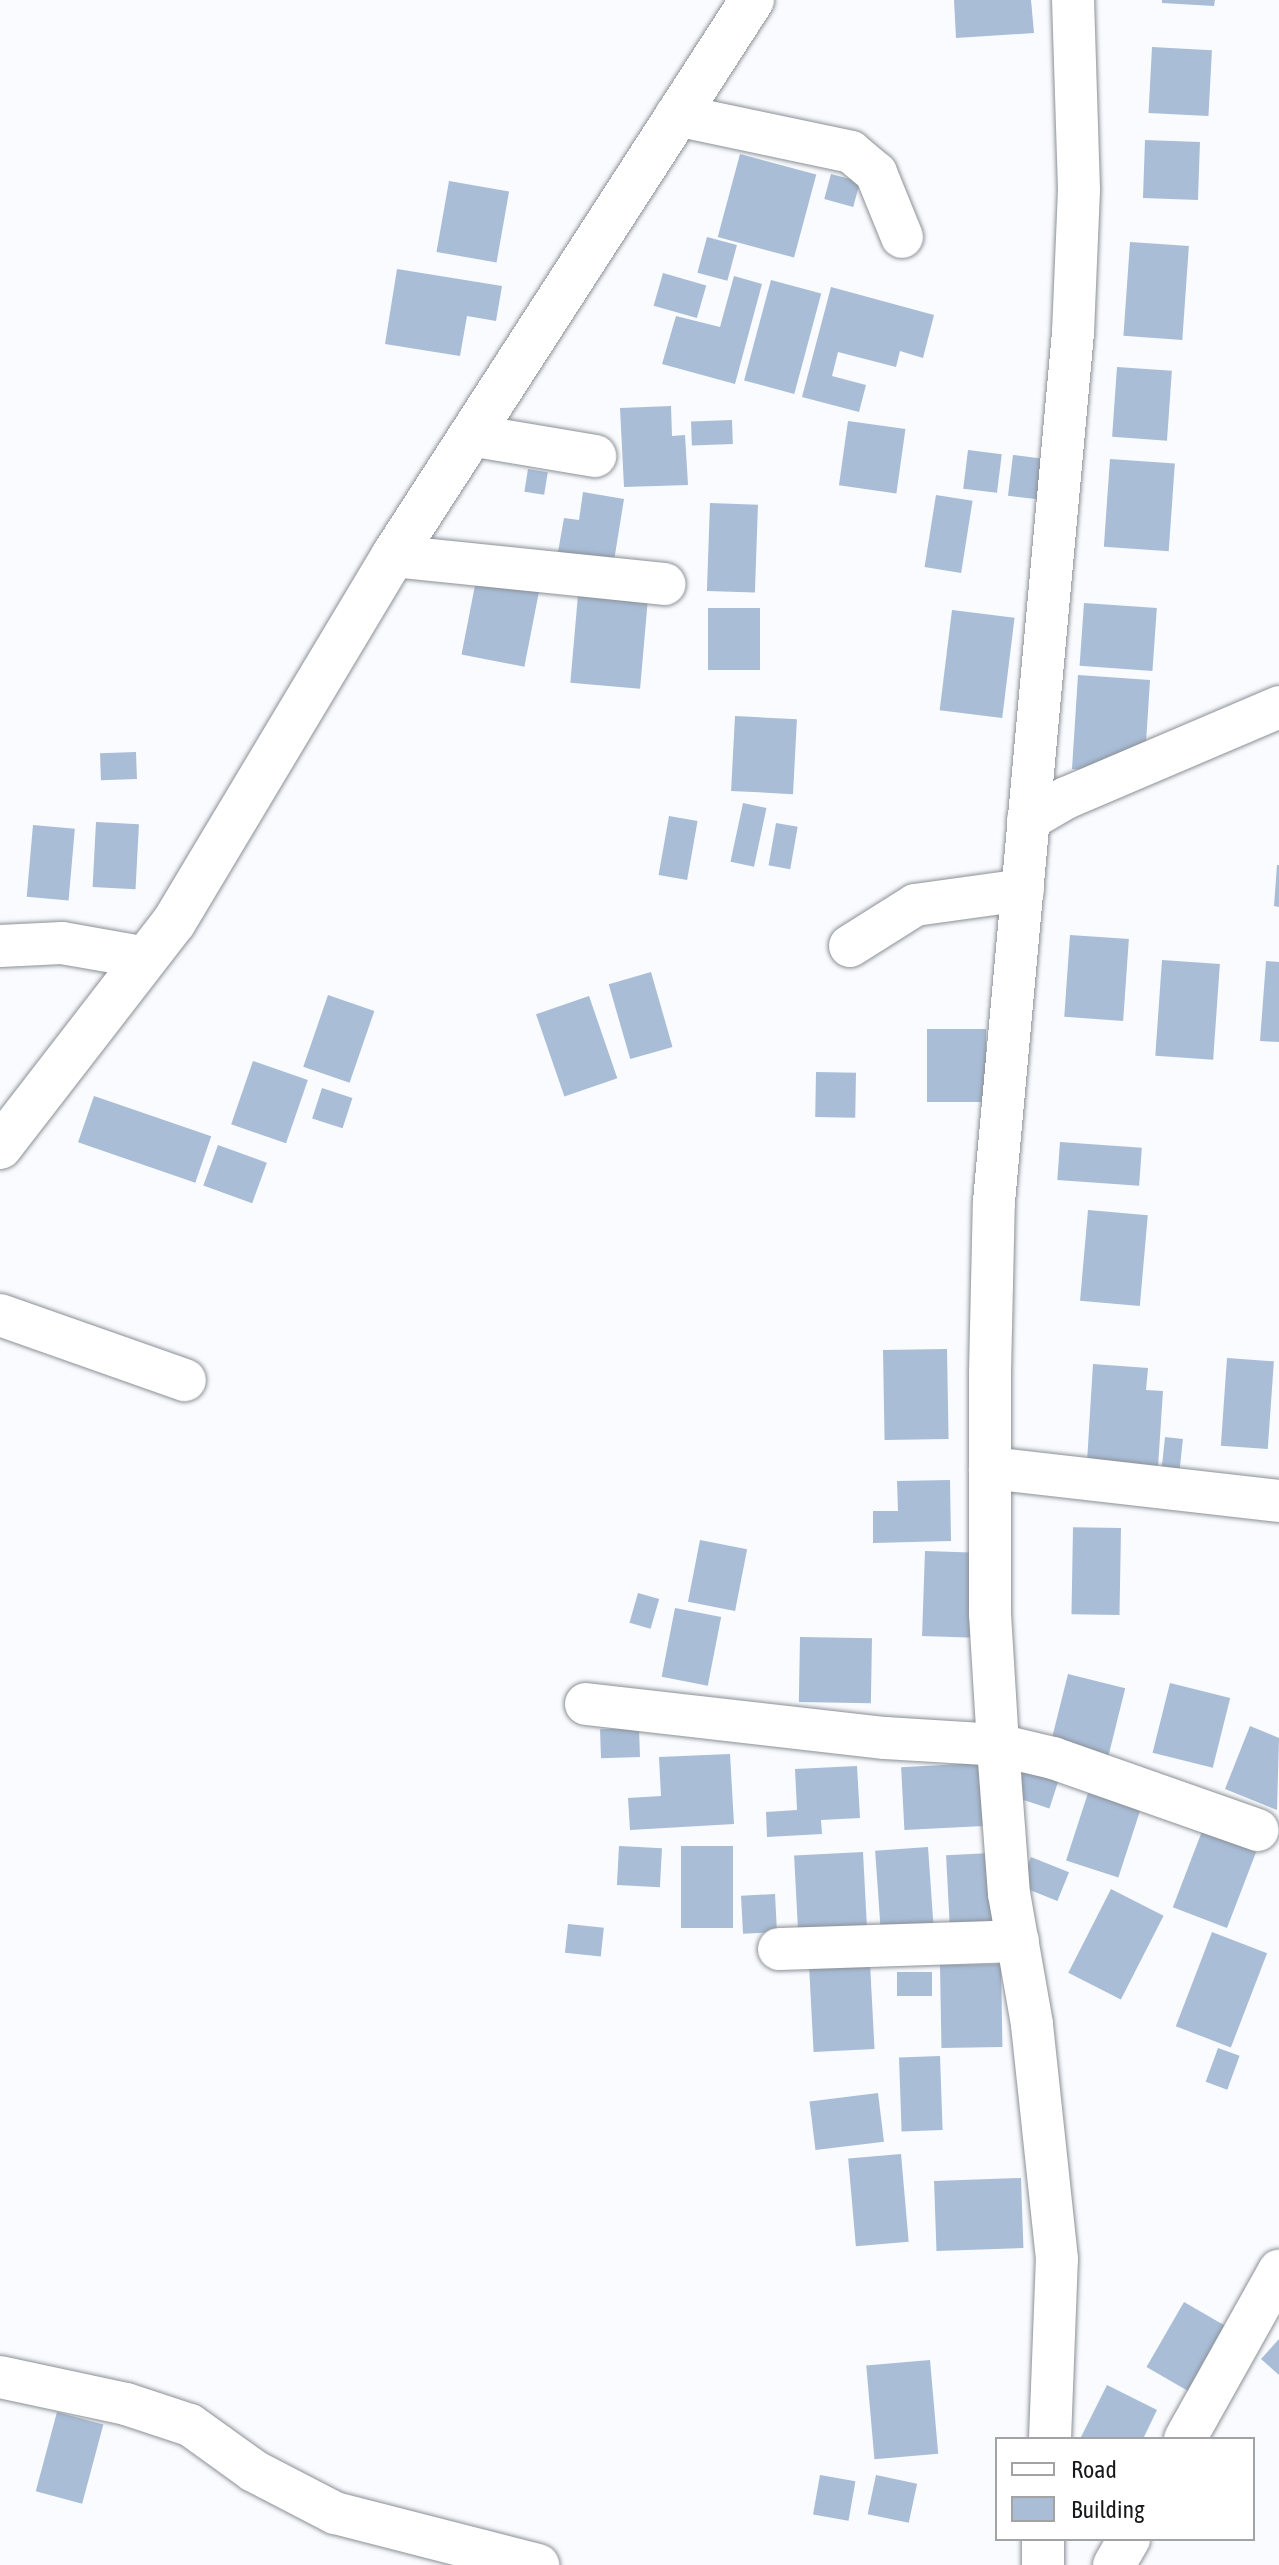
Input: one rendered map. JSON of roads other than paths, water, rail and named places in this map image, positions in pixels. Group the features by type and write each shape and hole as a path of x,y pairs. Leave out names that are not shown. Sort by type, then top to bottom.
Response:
{"street":[{"path":"0,1147 174,922 393,556 752,0"},
{"path":"1050,2437 1057,2259 1036,2049 1018,1941 998,1745 990,1468 994,1202 1073,333 1079,190 1073,0"},
{"path":"676,115 851,152 876,173 902,237"},
{"path":"470,435 595,456"},
{"path":"393,556 665,584"},
{"path":"1028,820 1066,798 1279,707"},
{"path":"850,946 884,930 915,905 990,890 1023,890"},
{"path":"0,946 62,943 147,958"},
{"path":"0,1315 185,1380"},
{"path":"990,1468 1279,1501"},
{"path":"586,1704 885,1738 998,1745 1053,1758 1258,1830"},
{"path":"779,1949 1018,1941"},
{"path":"1186,2437 1279,2271"},
{"path":"0,2377 126,2404 190,2425 254,2471 335,2513 538,2565"},
{"path":"1043,2541 1043,2565"},
{"path":"1114,2565 1128,2541"}]}
